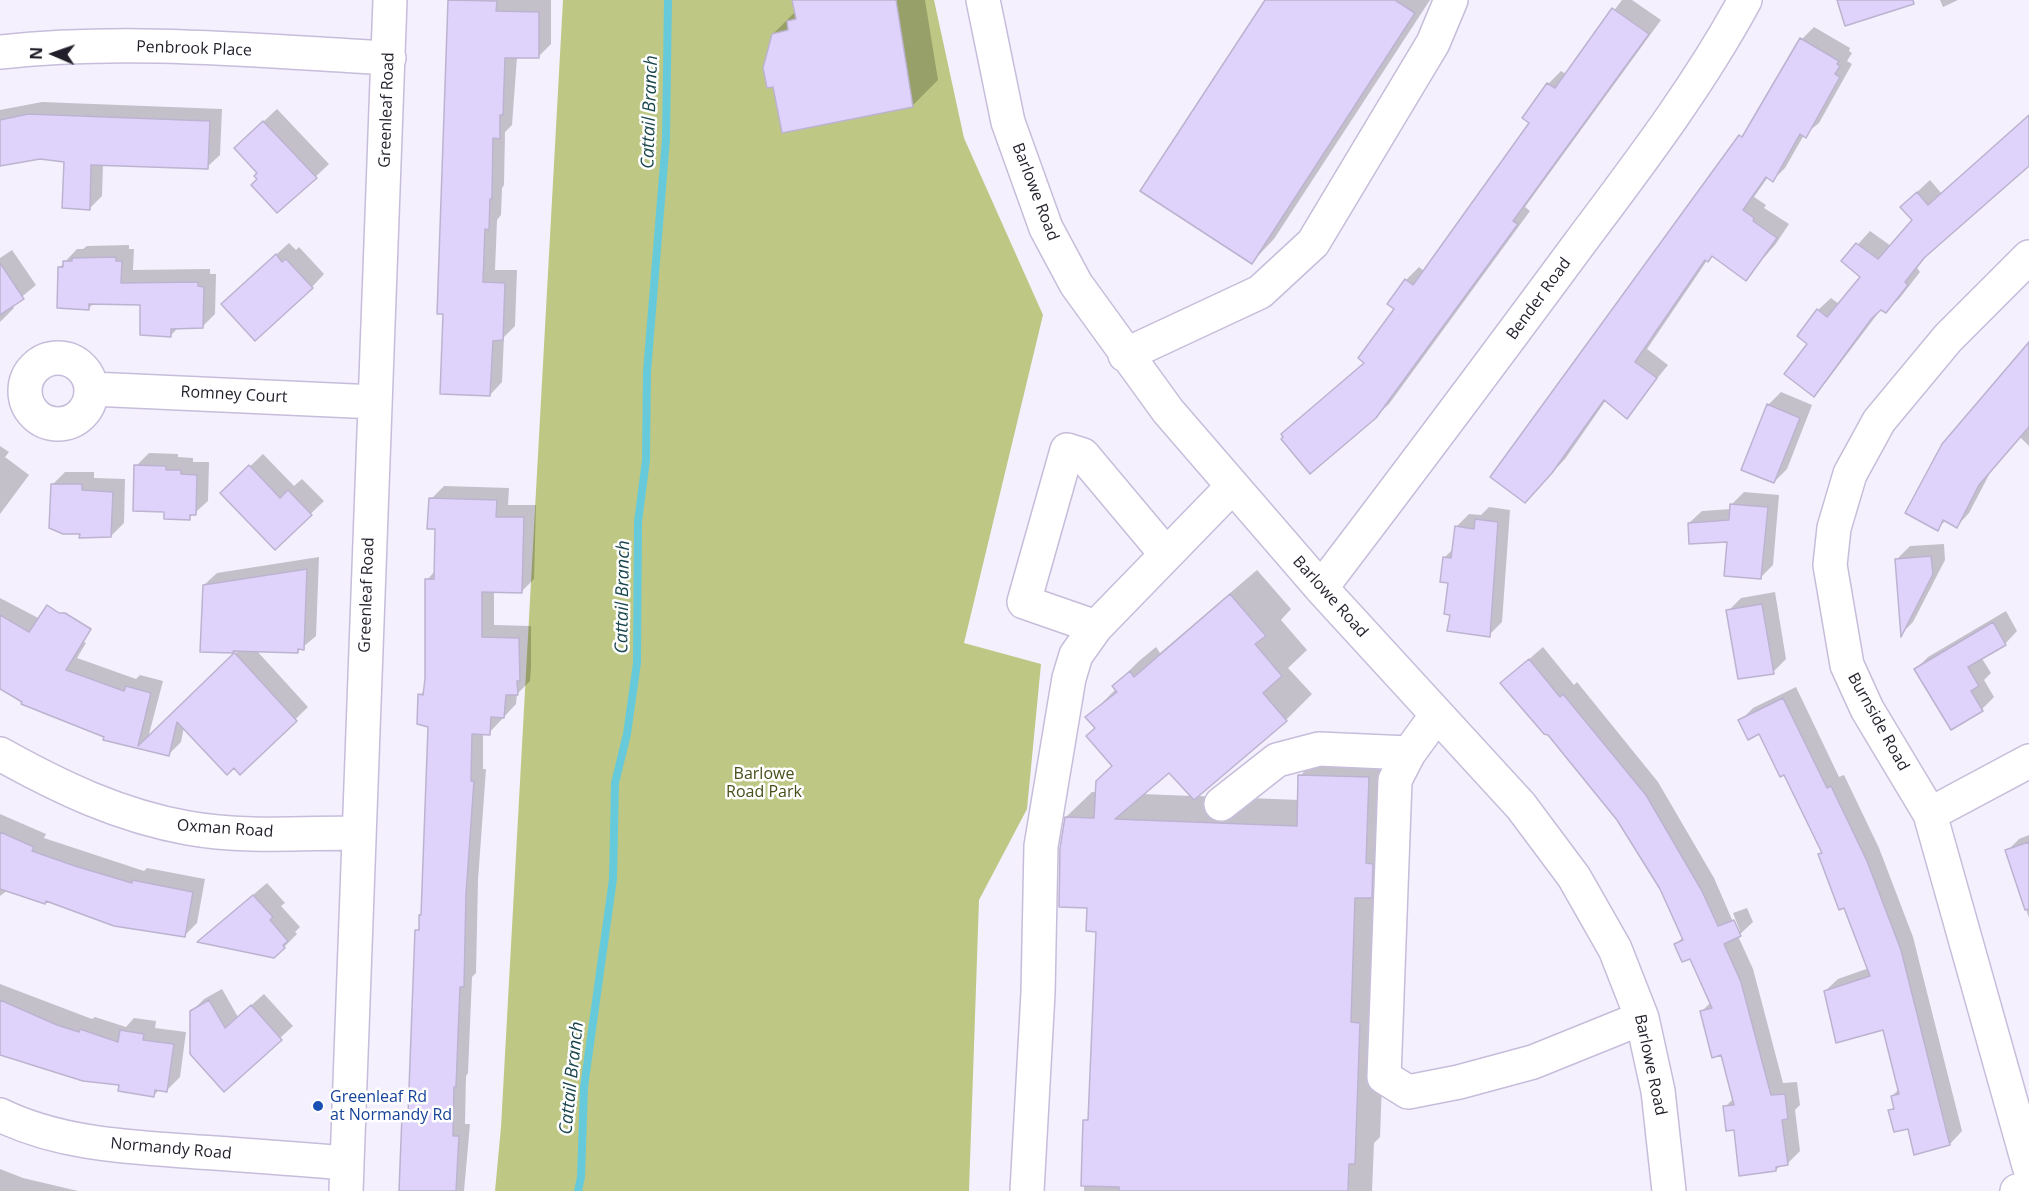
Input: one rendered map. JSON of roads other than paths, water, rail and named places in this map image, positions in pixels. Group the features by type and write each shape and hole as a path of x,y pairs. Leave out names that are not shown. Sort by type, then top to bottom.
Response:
{"street":[{"name":"Greenleaf Road","path":"345,1177 390,0"},
{"name":"Barlowe Road","path":"983,0 1008,122 1046,228 1076,284 1125,355 1168,411 1321,588 1521,806 1574,877 1615,949 1642,1018 1658,1091 1669,1191"},
{"path":"1125,355 1260,292 1313,243 1433,43 1451,0"},
{"name":"Bender Road","path":"1321,588 1468,397 1655,142 1723,40 1745,0"},
{"name":"Penbrook Place","path":"0,52 62,48 156,47 389,58"},
{"name":"Burnside Road","path":"2029,257 1948,338 1879,421 1850,474 1834,528 1830,565 1847,665 1867,709 1930,814 2029,1166"},
{"name":"Romney Court","path":"92,389 375,402"},
{"path":"1096,627 1024,602 1067,450 1083,455 1166,554"},
{"path":"1027,1191 1038,993 1041,846 1069,678 1076,655 1096,627 1232,487"},
{"path":"1436,716 1409,753 1395,780 1384,1077 1408,1092 1459,1082 1533,1062 1642,1018"},
{"path":"1221,804 1277,760 1319,749 1409,753"},
{"name":"Oxman Road","path":"0,754 97,802 155,821 224,832 358,833"},
{"path":"1930,814 2029,761"},
{"name":"Normandy Road","path":"0,1115 20,1125 71,1139 345,1177"},
{"path":"2017,1191 2029,1187"}],"waterway":[{"name":"Cattail Branch","path":"578,1191 581,1177 584,1087 613,879 615,783 627,734 637,663 638,522 646,460 647,372 666,139 668,0"}],"place":[{"name":"Greenleaf Rd at Normandy Rd","path":"318,1106"}],"park label":[{"name":"Barlowe Road Park","path":"764,783"}]}
